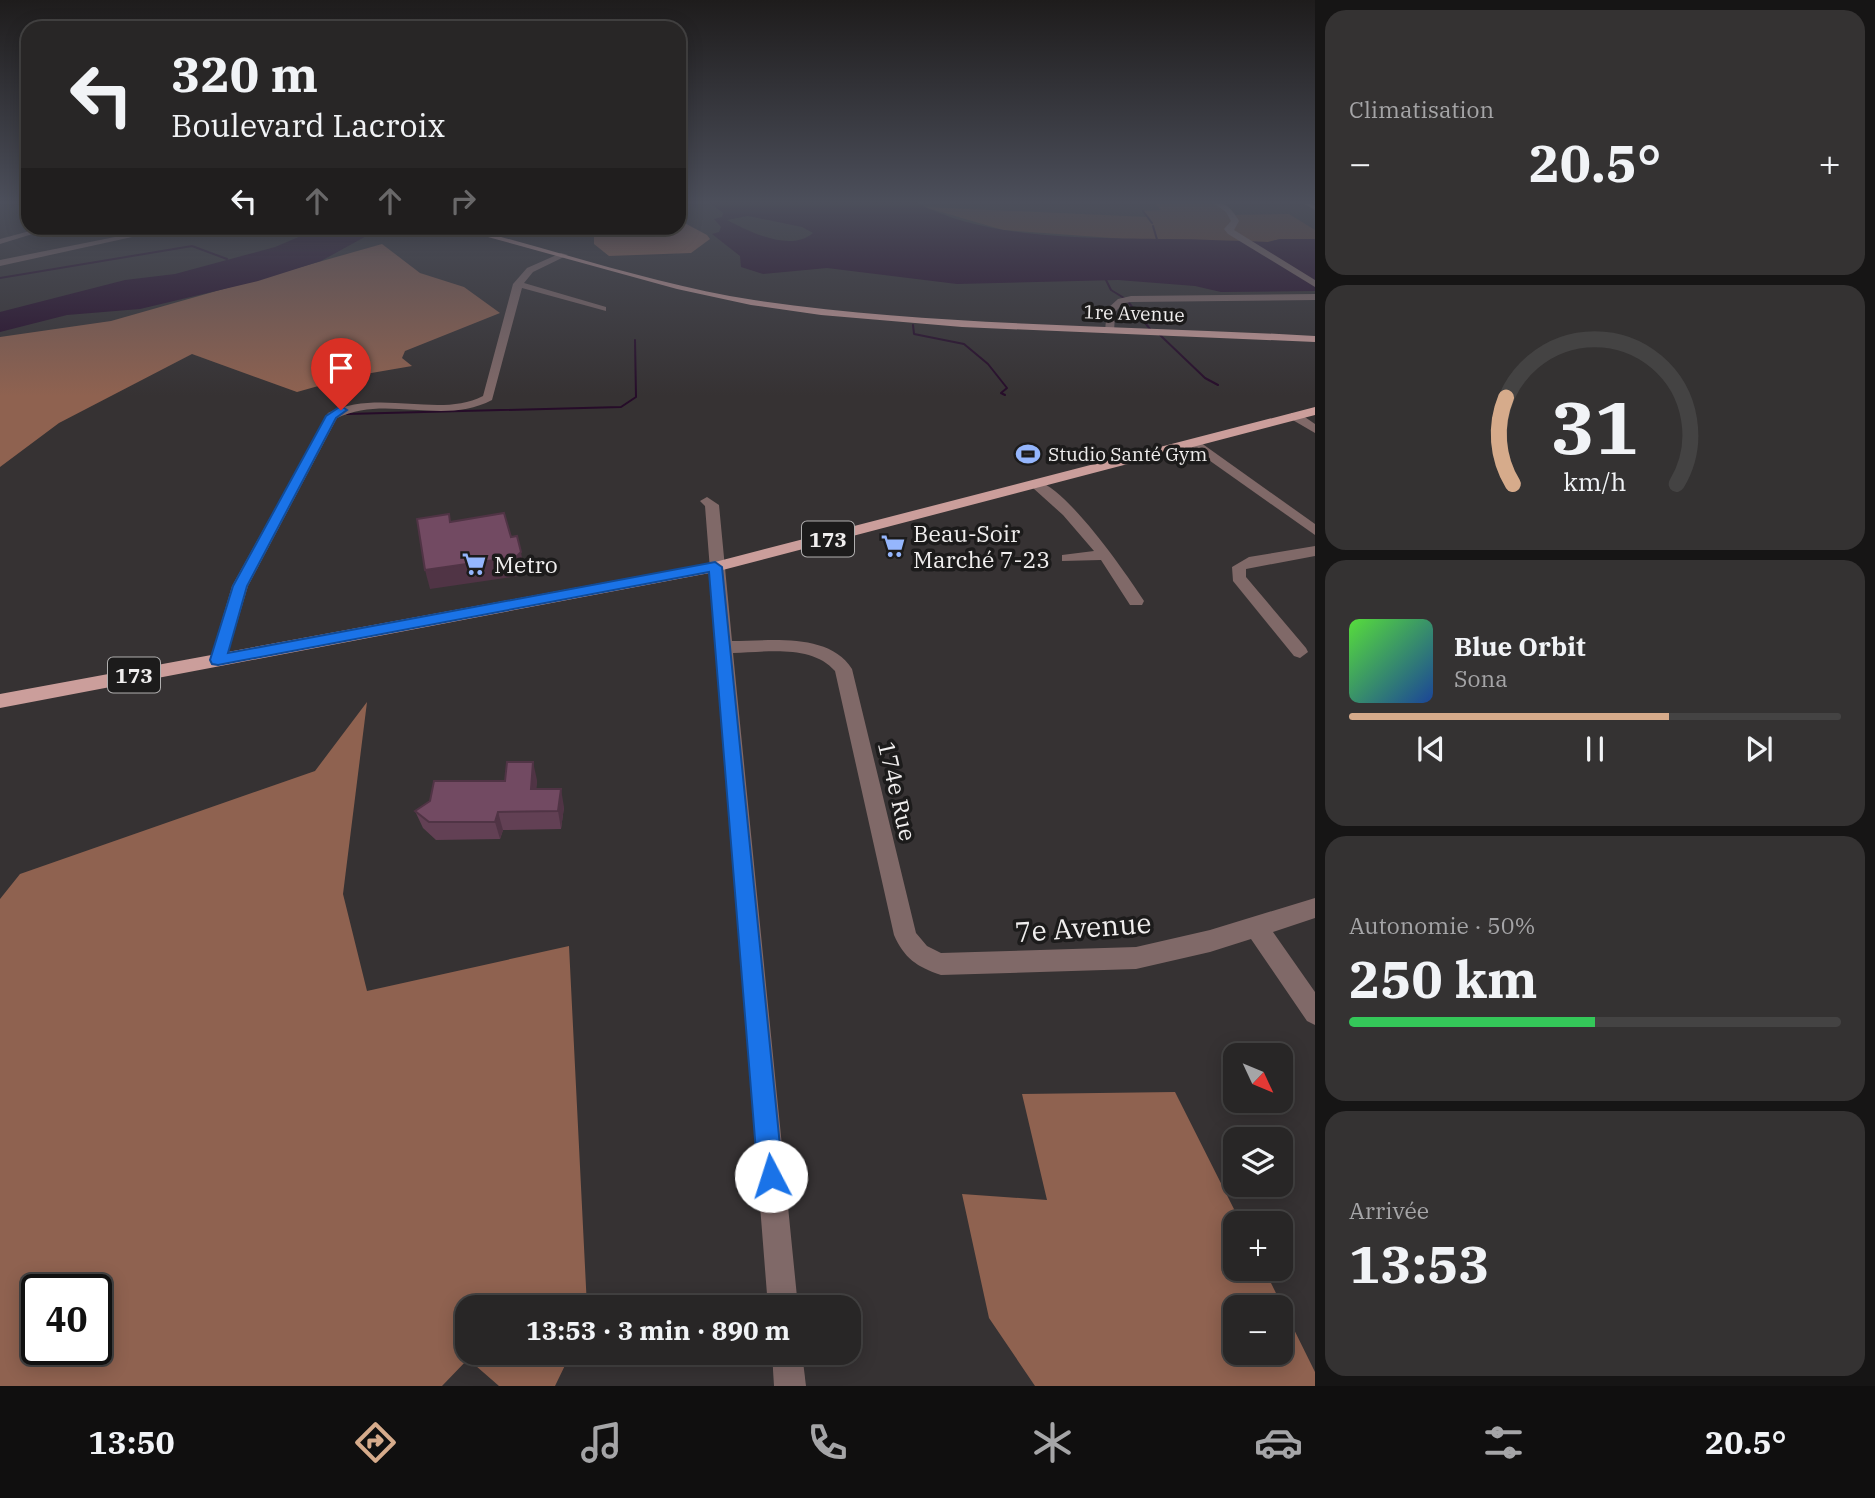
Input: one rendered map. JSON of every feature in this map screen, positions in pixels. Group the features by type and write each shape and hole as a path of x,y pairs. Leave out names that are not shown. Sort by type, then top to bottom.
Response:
{"main road":[{"name":"1re Avenue","path":"605,267 681,288 812,310 921,322 1315,339"},
{"name":"173","path":"0,701 715,567 1315,411"}],"street":[{"path":"218,660 240,586 332,416 341,410 484,402 488,398 517,284 530,270 538,267"},
{"path":"1287,267 1315,284"},
{"path":"517,284 603,309"},
{"path":"1110,331 1110,311 1121,301 1131,299 1315,297"},
{"path":"1295,416 1315,429"},
{"path":"1193,443 1315,531"},
{"path":"1038,485 1079,519 1107,555 1136,601"},
{"path":"707,500 712,505 715,567 782,1295"},
{"path":"1300,652 1238,578 1237,573 1239,567 1249,562 1315,551"},
{"path":"1067,558 1107,555"},
{"name":"174e Rue","path":"723,648 811,648 838,660 843,669 905,935"},
{"name":"7e Avenue","path":"905,935 912,950 942,964 1110,961 1210,941 1315,908"},
{"path":"1256,926 1315,1013"},
{"path":"788,1365 790,1386"}],"shaded area":[{"path":"202,267 303,267 258,281 140,309 67,315 0,332 0,312 125,280 175,274"},
{"path":"302,267 412,267 420,273 464,287 500,313 405,351 402,358 412,366 354,376 297,392 192,354 59,423 0,467 0,337 111,321"},
{"path":"741,267 1315,267 1315,291 1221,292 1195,286 1118,280 957,284 827,268 763,274"},
{"path":"367,702 343,894 367,991 569,946 586,1295 455,1295 455,1365 462,1365 442,1386 0,1386 0,899 20,874 315,771"},
{"path":"1175,1092 1223,1187 1223,1197 1228,1197 1235,1211 1223,1211 1223,1281 1270,1281 1277,1295 1223,1295 1223,1365 1293,1365 1293,1328 1315,1372 1315,1386 1035,1386 989,1318 962,1194 1047,1200 1022,1094"},
{"path":"475,1365 565,1365 555,1386 499,1386"}],"building":[{"path":"504,513 511,537 517,536 521,552 516,557 425,570 417,519 449,514 450,522"},
{"path":"507,762 533,762 531,789 561,789 558,811 498,812 495,822 429,822 415,811 430,801 434,781 505,781"}],"waterway":[{"path":"0,278 68,267"},
{"path":"1106,280 1111,290 1124,298"},
{"path":"1129,303 1150,329"},
{"path":"913,325 914,334 964,344 988,364 1007,388 1001,393 1005,395"},
{"path":"1160,335 1205,378 1218,385"},
{"path":"347,414 621,407 636,397 635,340"}],"place":[{"name":"Studio Santé Gym","path":"1028,454"},
{"name":"Beau-Soir Marché 7-23","path":"893,546"},
{"name":"Metro","path":"474,564"}],"route":[{"path":"341,410 332,416 240,586 218,660 715,567 771,1176"}]}
